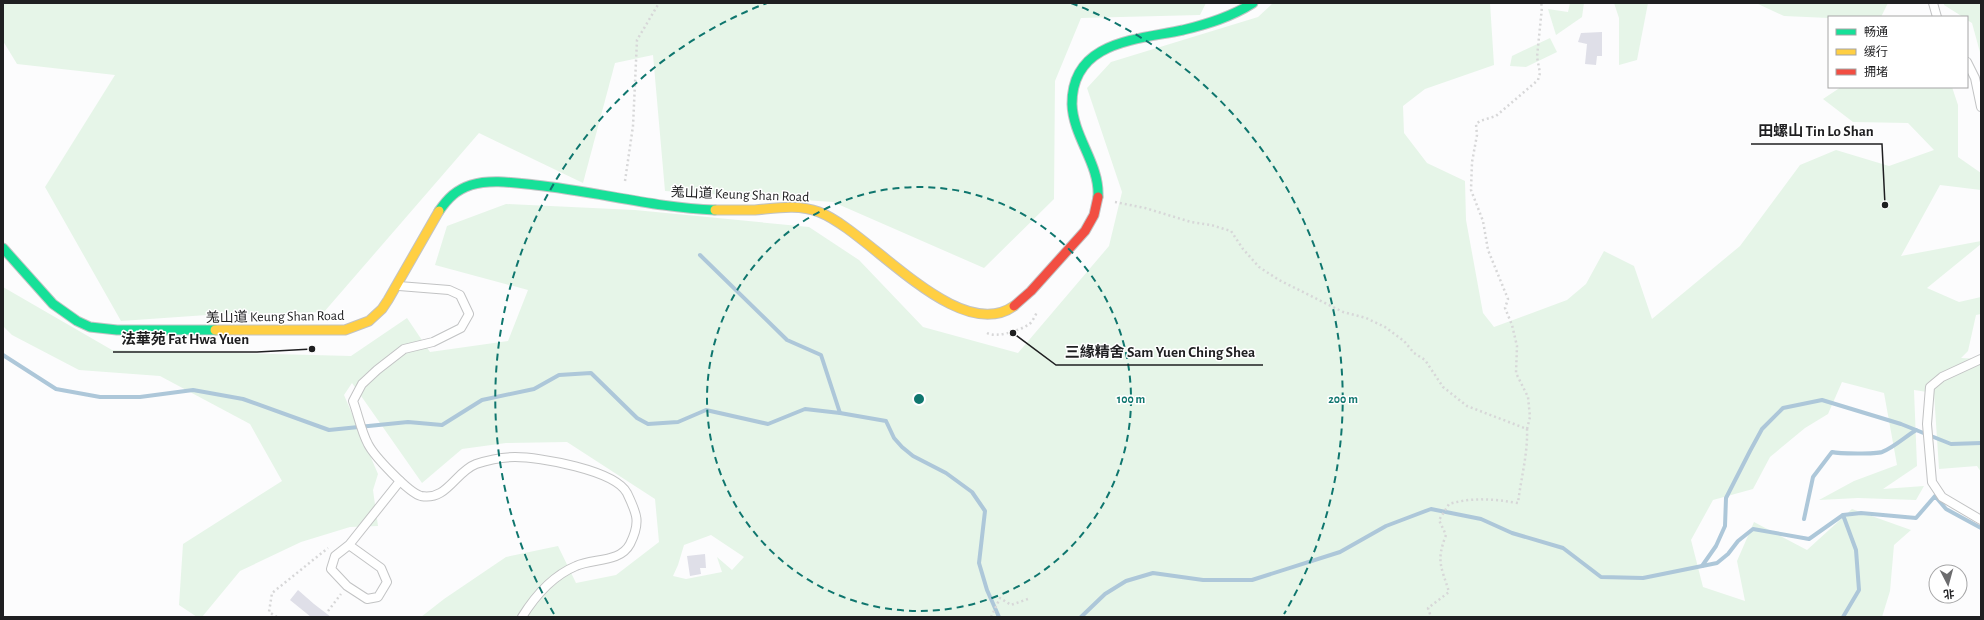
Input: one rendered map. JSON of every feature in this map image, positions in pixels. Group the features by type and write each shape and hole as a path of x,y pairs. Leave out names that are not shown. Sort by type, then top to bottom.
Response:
{"main road":[{"name":"羗山道 Keung Shan Road","path":"3,248 54,304 78,321 101,329 345,330 361,326 376,316 397,285 444,205 456,192 465,187 479,183 505,183 623,198 690,209 747,210 799,207 815,210 839,223 925,290 942,300 973,313 986,315 998,314 1013,307 1025,298 1085,229 1096,213 1099,196 1097,181 1076,121 1072,102 1074,84 1083,66 1097,52 1107,47 1222,19 1234,14 1252,3"}],"lane":[{"path":"1933,3 1937,16"},
{"path":"1968,64 1975,78 1981,107"},
{"path":"397,285 449,290 460,296 468,314 461,328 433,342 404,349 362,384 353,401 368,444 406,488 420,496 432,497 442,492 474,465 514,457 559,461 610,480 624,488 631,503 638,523 629,546 618,556 595,560 575,566 548,584 531,602 522,617"},
{"path":"1981,359 1942,377 1930,387 1927,424 1928,453 1932,482 1942,496 1981,520"},
{"path":"349,545 381,568 386,582 378,597 368,599 347,586 331,569 335,556 349,545 400,481"}],"path":[{"path":"623,198 633,126 637,40 658,3"},
{"path":"1431,617 1428,608 1449,592 1439,559 1440,549 1446,535 1439,520 1449,504 1468,499 1490,498 1518,503 1522,466 1528,447 1527,429 1530,417 1528,397 1516,373 1517,346 1512,325 1505,308 1508,299 1488,250 1482,221 1471,190 1472,162 1477,135 1476,124 1480,121 1496,116 1538,80 1540,73 1537,57 1542,8 1541,3"},
{"path":"1112,201 1145,208 1191,222 1211,225 1231,231 1243,249 1260,267 1279,280 1343,312 1366,318 1385,327 1404,341 1414,353 1425,360 1443,387 1467,406 1527,429"},
{"path":"277,617 269,612 272,593 325,549 330,547"},
{"path":"328,611 347,586"},
{"path":"992,617 1000,598 1011,605 1028,599"}],"green space":[{"path":"3,3 1206,3 1200,15 1081,18 1055,81 1054,199 984,268 833,202 665,191 653,55 615,63 583,183 479,133 324,312 207,315 121,321 45,187 115,75 17,64 3,41"},
{"path":"1273,3 1490,3 1494,65 1425,89 1403,106 1404,133 1427,163 1465,181 1466,220 1483,313 1494,327 1567,300 1586,284 1604,251 1634,266 1652,319 1740,246 1800,165 1836,150 1889,166 1934,150 1908,123 1853,122 1823,99 1840,88 1952,88 1958,105 1958,157 1981,173 1981,190 1940,185 1901,256 1981,241 1981,244 1927,288 1959,302 1981,297 1981,314 1976,315 1968,351 1961,358 1981,359 1981,472 1977,466 1939,469 1934,393 1914,390 1917,466 1883,489 1924,486 1916,500 1858,498 1819,500 1854,481 1897,465 1884,393 1842,382 1828,414 1805,428 1770,457 1753,489 1713,500 1691,540 1703,587 1745,601 1737,561 1754,522 1807,550 1852,509 1911,530 1894,545 1890,591 1882,617 421,617 444,599 506,557 558,546 576,583 616,575 659,542 655,499 567,442 506,443 462,449 422,483 352,383 344,395 378,474 373,490 378,526 350,527 301,542 240,571 202,617 197,617 179,605 183,544 282,481 250,424 160,376 79,370 12,335 3,326 3,287 112,350 351,356 407,318 430,352 508,341 528,290 435,265 447,226 506,204 635,210 809,227 859,260 923,327 1018,353 1109,246 1122,192 1087,88 1111,62 1258,17","holes":["711,535 744,557 732,570 717,557 722,572 686,579 673,576 684,545"]},
{"path":"1570,3 1584,3 1582,17 1556,35 1548,9 1568,12"},
{"path":"1614,3 1648,3 1637,60 1619,65 1619,18"},
{"path":"1756,3 1888,3 1882,16 1828,16 1828,18 1784,16"},
{"path":"1944,3 1981,3 1981,56 1972,23 1968,21 1968,16 1961,16 1944,5"},
{"path":"1550,38 1557,52 1526,67 1510,66 1512,56"}],"building":[{"path":"1602,32 1602,56 1597,56 1596,65 1585,64 1587,44 1578,42 1581,33"},
{"path":"705,554 706,568 700,568 701,574 690,576 687,556"},
{"path":"298,590 331,617 311,617 290,600"}],"waterway":[{"path":"700,255 787,340 821,355 840,413 886,421 894,438 902,447 913,456 946,473 972,492 985,511 979,563 987,590 999,617"},
{"path":"3,355 56,389 100,397 140,397 193,390 243,399 329,430 408,422 442,425 482,400 534,389 559,375 591,373 637,418 648,424 678,422 706,410 768,424 805,409 840,413"},
{"path":"1702,566 1716,546 1725,526 1726,498 1750,451 1762,429 1783,408 1822,400 1901,424 1951,444 1981,443"},
{"path":"1804,519 1813,477 1832,452 1857,454 1882,452 1916,430"},
{"path":"1081,617 1105,594 1126,581 1153,573 1203,580 1252,580 1340,552 1386,526 1431,509 1481,519 1512,533 1563,548 1601,577 1643,578 1717,563 1728,554 1738,541 1753,529 1809,539 1843,515 1861,513 1916,518 1935,496 1946,509 1981,528"},
{"path":"1843,515 1856,550 1859,590 1843,617"}],"traffic: fast":[{"path":"1098,197 1095,173 1073,116 1072,104 1075,83 1083,67 1095,56 1110,47 1127,41 1210,23 1228,16 1253,3"},
{"path":"439,211 449,198 461,189 471,185 487,182 558,188 648,203 692,209 715,210"},
{"path":"3,248 53,304 77,321 90,327 117,330 215,330"}],"traffic: slow":[{"path":"715,210 755,210 795,207 819,212 839,223 863,240 914,281 941,299 967,311 992,314 1014,306"},
{"path":"215,330 345,330 369,321 382,309 388,300 439,211"}],"traffic: jam":[{"path":"1014,306 1031,291 1085,231 1094,215 1098,197"}],"place":[{"name":"田螺山 Tin Lo Shan","path":"1885,205"},
{"name":"三緣精舍 Sam Yuen Ching Shea","path":"1013,333"},
{"name":"法華苑 Fat Hwa Yuen","path":"312,349"}]}
